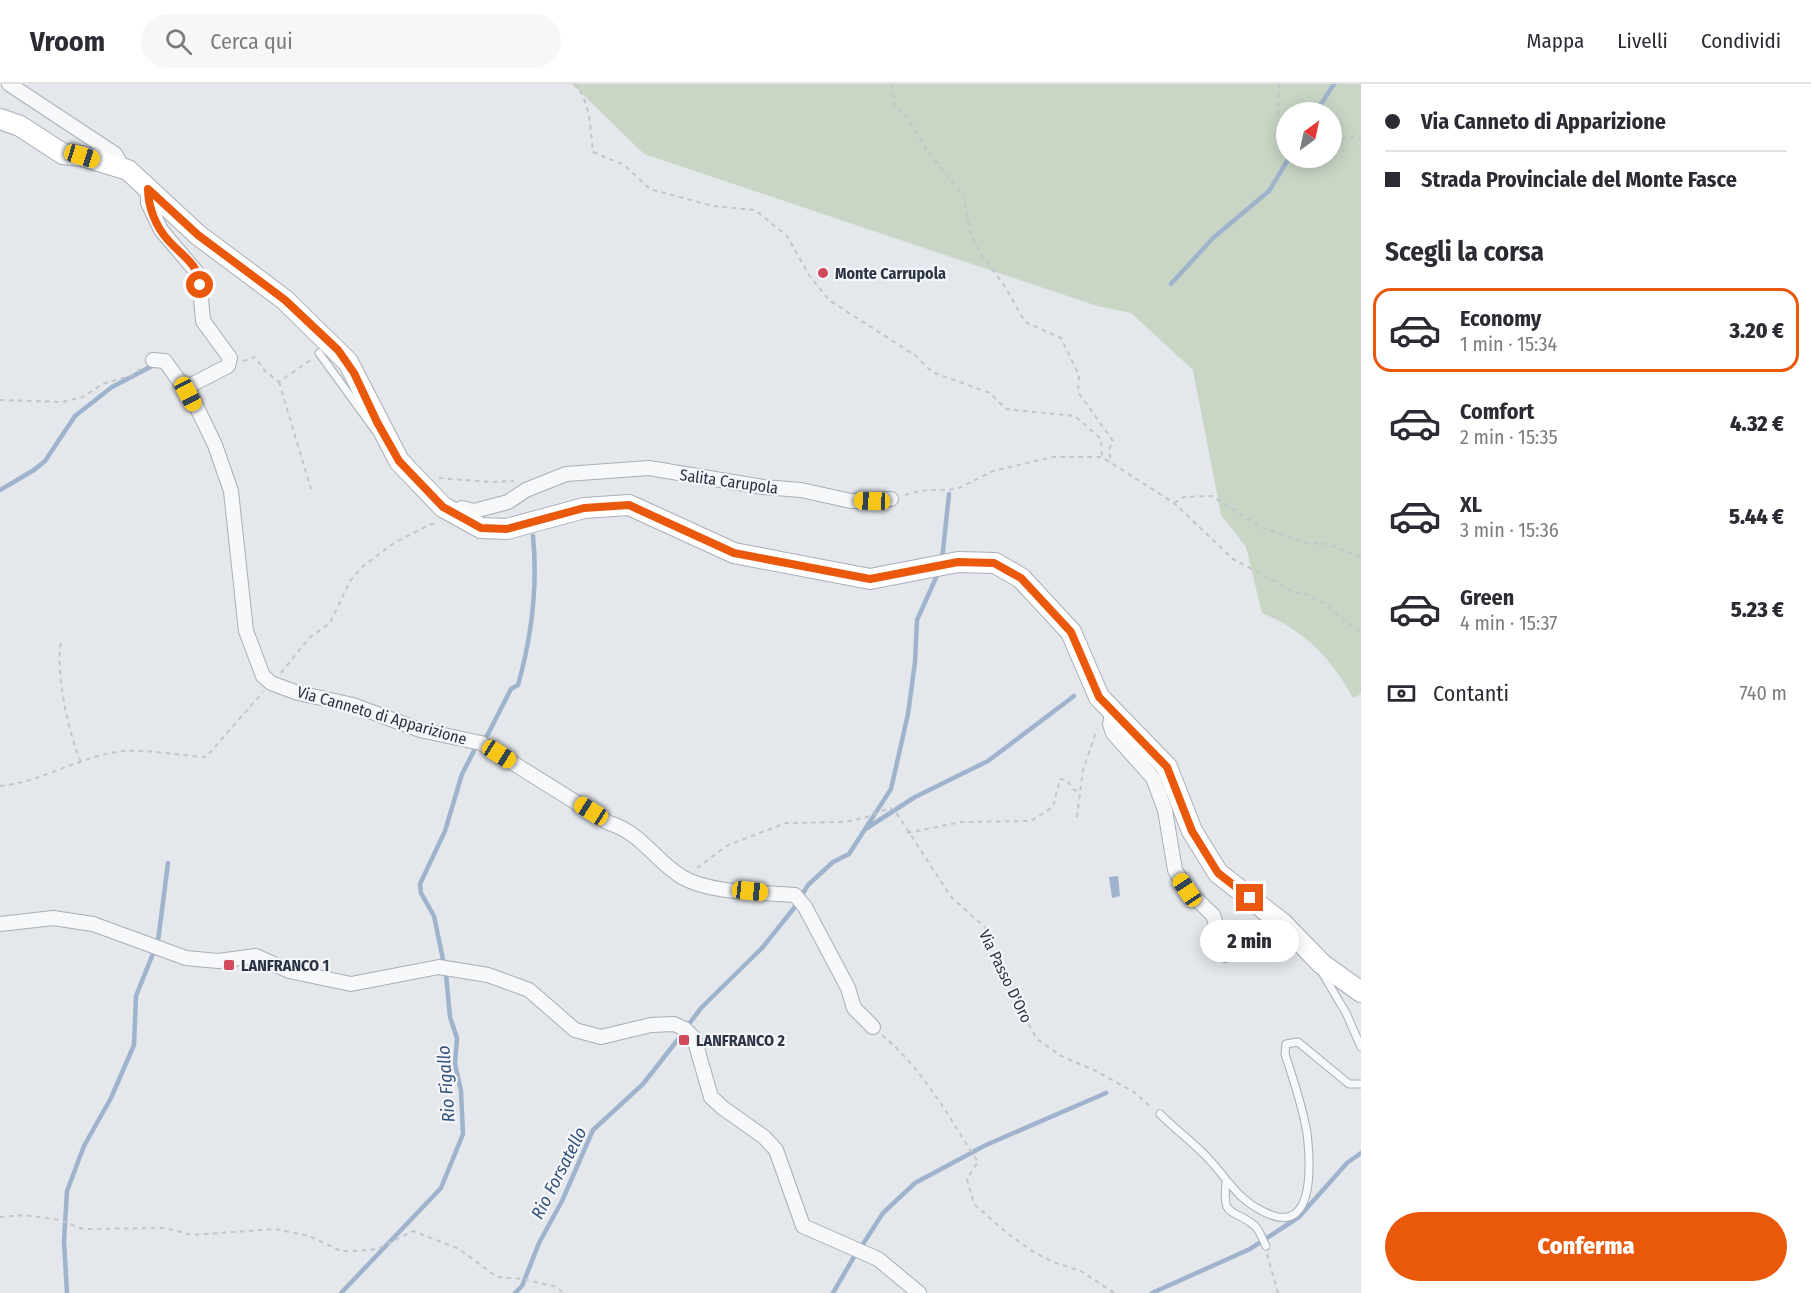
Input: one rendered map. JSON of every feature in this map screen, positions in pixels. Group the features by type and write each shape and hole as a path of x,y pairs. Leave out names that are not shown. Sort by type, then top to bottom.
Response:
{"main road":[{"path":"0,119 20,126 63,154 82,156 123,168 198,235 285,300 338,350 354,373 389,444 405,467 443,507 481,528 507,529 584,508 629,505 734,553 870,579 958,562 994,563 1021,578 1071,632 1106,716 1167,767 1192,831 1218,873 1282,922 1322,964 1361,992"}],"street":[{"path":"9,84 115,154 123,168"},
{"path":"148,189 148,203 161,230 200,275 203,321 230,358 228,366 187,387"},
{"path":"153,360 165,361 182,385 187,387 215,445 231,491 246,631 263,676 271,683"},
{"name":"Salita Carupola","path":"454,514 462,508 468,511 485,510 508,502 526,490 566,474 649,468 753,485 801,490 851,501 891,499"},
{"name":"Via Canneto di Apparizione","path":"271,683 298,693 353,705 420,730 481,743 609,823 623,827 681,876 704,886 795,895 806,907 843,978 854,1008 873,1027"},
{"path":"1106,716 1113,733 1153,778 1165,810 1175,870 1187,890 1213,915 1226,955"},
{"path":"0,924 53,918 93,924 186,958 218,961 256,956 290,971 351,984 439,967 488,975 529,990 575,1030 601,1037 651,1025 674,1024 685,1029 694,1038 711,1096 723,1108 764,1137 776,1150 802,1226 878,1259 919,1293"}],"lane":[{"path":"319,354 369,424 389,444"},
{"path":"1322,964 1320,970 1346,1013 1361,1047"},
{"path":"1160,1114 1206,1156 1226,1183 1273,1216 1290,1217 1302,1207 1308,1182 1306,1132 1285,1054 1286,1044 1298,1042 1349,1084 1361,1083"},
{"path":"1226,1183 1226,1206 1234,1216 1257,1228 1266,1246"}],"path":[{"path":"574,84 582,92 585,102 593,152 624,165 650,189 713,206 755,210 786,236 809,275 830,300 916,356 932,372 990,393 1006,409 1075,416 1101,439 1102,457"},
{"path":"891,84 895,106 907,117 929,153 963,195 970,232 978,251 1004,285 1025,322 1061,338 1078,375 1078,392 1113,441 1109,450 1111,463"},
{"path":"1279,84 1279,102"},
{"path":"1342,139 1355,137 1361,140"},
{"path":"279,382 319,354"},
{"path":"228,366 255,357 265,371 279,382 311,489"},
{"path":"0,400 62,402 83,397 102,384 133,375 153,360"},
{"path":"891,499 919,491 957,489 993,471 1052,457 1102,457 1174,503 1233,559 1294,592 1309,596 1326,605 1361,633"},
{"path":"437,477 491,482 510,480 526,490"},
{"path":"1174,503 1184,497 1212,496 1261,526 1305,543 1328,544 1361,557"},
{"path":"0,786 20,784 81,762 124,751 206,757 309,638 330,623 350,581 362,567 394,543 431,524 448,525 454,514"},
{"path":"61,643 58,657 61,689 74,746 81,762"},
{"path":"1077,817 1085,762 1106,716"},
{"path":"908,833 962,822 1031,821 1053,807 1060,779 1067,780 1074,790 1079,791"},
{"name":"Via Passo D'Oro","path":"681,876 728,845 786,823 845,822 871,816 889,808 897,812 908,833 951,897 985,927 1015,1000 1037,1039 1061,1056 1094,1070 1134,1092 1160,1114"},
{"path":"873,1027 903,1053 919,1071 978,1162 967,1179 974,1204 1032,1251 1053,1262 1081,1270 1113,1293"},
{"path":"0,1217 24,1215 60,1220 83,1228 166,1228 192,1235 275,1229 309,1236 341,1251 377,1249 411,1231 459,1248 497,1277 523,1279 557,1287 563,1293"},
{"path":"1266,1246 1269,1268 1278,1293"}],"green space":[{"path":"572,84 1361,84 1361,694 1353,698 1336,670 1315,647 1291,628 1262,613 1246,547 1221,515 1193,370 1131,313 1097,306 644,154"}],"water":[{"path":"1118,876 1120,896 1112,898 1109,877"}],"waterway":[{"path":"1322,102 1334,84"},
{"path":"1171,284 1213,238 1269,191 1283,168"},
{"path":"0,490 45,461 75,416 112,387 154,365"},
{"path":"942,560 949,494"},
{"name":"Rio Figallo","path":"341,1293 441,1188 463,1134 461,1091 455,1064 457,1038 450,1017 446,974 434,916 421,893 420,884 445,831 462,774 475,749 488,734 511,689 518,685 533,611 535,574 533,536"},
{"path":"689,1024 701,1008 762,948 794,908 808,885 833,862 849,854 891,789 908,714 915,662 917,620 939,571"},
{"path":"867,828 915,797 988,761 1074,696"},
{"path":"158,941 168,863"},
{"path":"67,1293 64,1241 67,1191 84,1146 111,1098 134,1045 136,996 154,951"},
{"name":"Rio Forsatello","path":"515,1293 522,1286 539,1243 562,1201 593,1130 643,1084 683,1033"},
{"path":"863,1244 883,1213 915,1183 986,1145 1106,1093"},
{"path":"1152,1293 1250,1249 1299,1217 1347,1163 1361,1153"},
{"path":"833,1293 855,1255"}],"place":[{"name":"Monte Carrupola","path":"823,273"},
{"name":"LANFRANCO 1","path":"229,965"},
{"name":"LANFRANCO 2","path":"684,1040"}],"route":[{"path":"200,285 200,275 161,230 148,203 148,189 198,235 285,300 338,350 348,362 399,461 443,507 481,528 507,529 584,508 629,505 734,553 870,579 958,562 994,563 1008,570 1021,578 1071,632 1099,697 1167,767 1192,831 1218,873 1250,898"}]}
